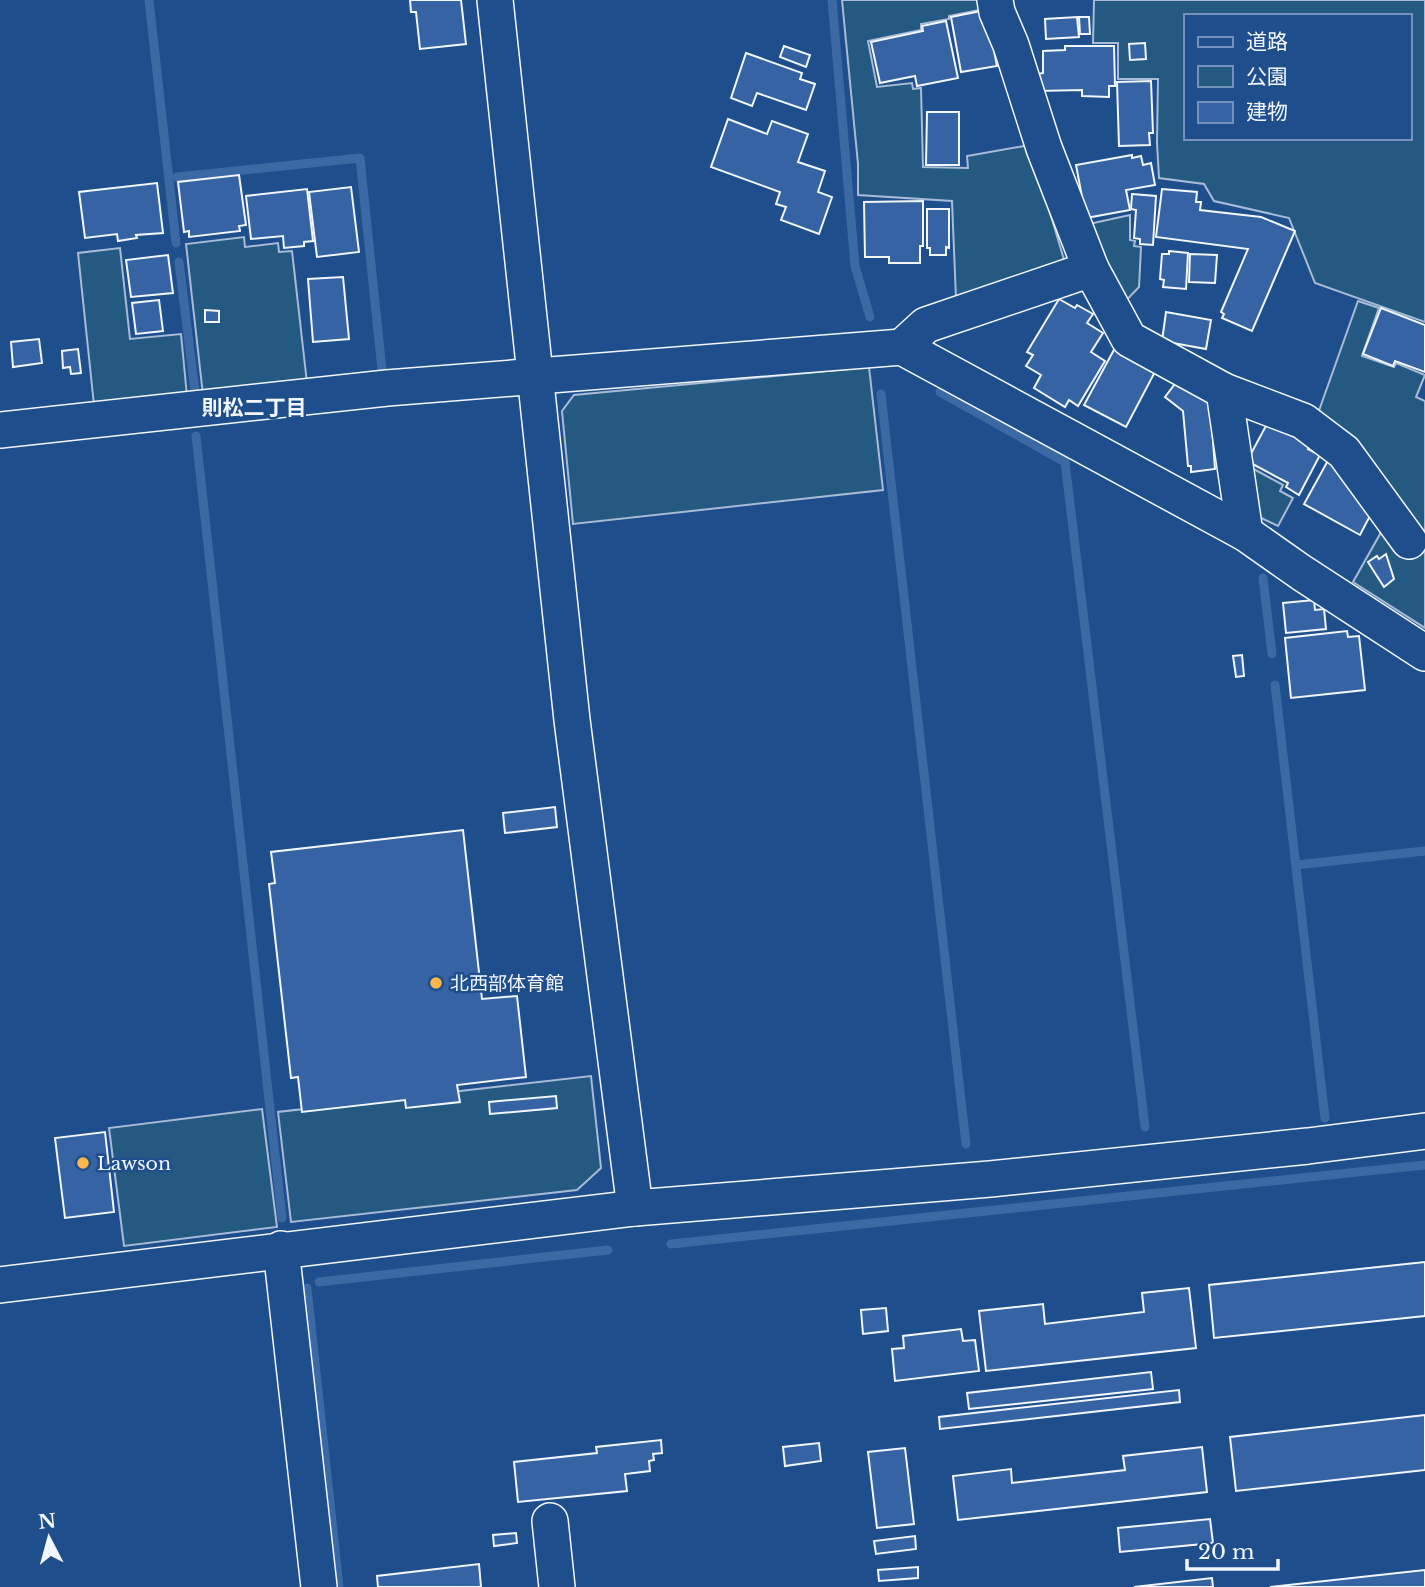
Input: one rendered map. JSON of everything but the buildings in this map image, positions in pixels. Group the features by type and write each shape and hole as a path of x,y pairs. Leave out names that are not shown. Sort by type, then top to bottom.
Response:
{"street":[{"path":"495,0 572,720 635,1208"},
{"path":"995,0 1045,148 1091,269 1129,339 1224,391 1303,421 1344,452 1409,541"},
{"path":"902,347 926,325 1091,269"},
{"path":"0,430 373,389 902,347 1245,533 1425,653"},
{"path":"1224,391 1245,533"},
{"path":"0,1285 635,1208 990,1178 1308,1146 1425,1131"},
{"path":"281,1250 318,1587"},
{"path":"550,1521 557,1587"}],"green space":[{"path":"842,0 983,0 984,9 921,24 921,30 868,41 877,87 912,83 913,89 921,88 923,167 968,168 967,156 1030,145 1065,263 956,299 952,201 858,195 858,164"},
{"path":"1094,0 1425,0 1425,322 1315,283 1289,218 1214,201 1204,184 1159,178 1158,79 1118,79 1118,43 1093,43"},
{"path":"1130,215 1130,240 1135,241 1134,246 1141,247 1139,287 1120,307 1089,224"},
{"path":"244,237 245,247 278,243 279,252 292,251 307,383 203,395 186,244"},
{"path":"120,248 130,339 181,334 187,396 94,405 78,253"},
{"path":"1358,301 1379,308 1362,356 1394,367 1396,363 1425,375 1416,397 1425,401 1425,628 1353,582 1393,511 1316,419"},
{"path":"869,367 883,490 573,524 562,411 574,395"},
{"path":"1250,467 1283,485 1280,491 1293,498 1278,526 1255,515"},
{"path":"591,1076 601,1168 577,1190 291,1222 278,1112"},
{"path":"262,1109 277,1227 124,1246 109,1128"}],"waterway":[{"path":"149,0 176,243"},
{"path":"832,0 855,266 870,317"},
{"path":"177,177 360,158 382,370"},
{"path":"179,262 195,392"},
{"path":"940,392 1065,462 1145,1127"},
{"path":"881,394 966,1144"},
{"path":"196,436 282,1218"},
{"path":"1263,578 1272,654"},
{"path":"1275,685 1325,1118"},
{"path":"1296,865 1425,851"},
{"path":"671,1244 1425,1165"},
{"path":"319,1282 608,1250"},
{"path":"307,1288 339,1587"}],"place":[{"name":"北西部体育館","path":"436,983"},
{"name":"Lawson","path":"83,1163"}],"district":[{"name":"則松二丁目","path":"254,408"}]}
